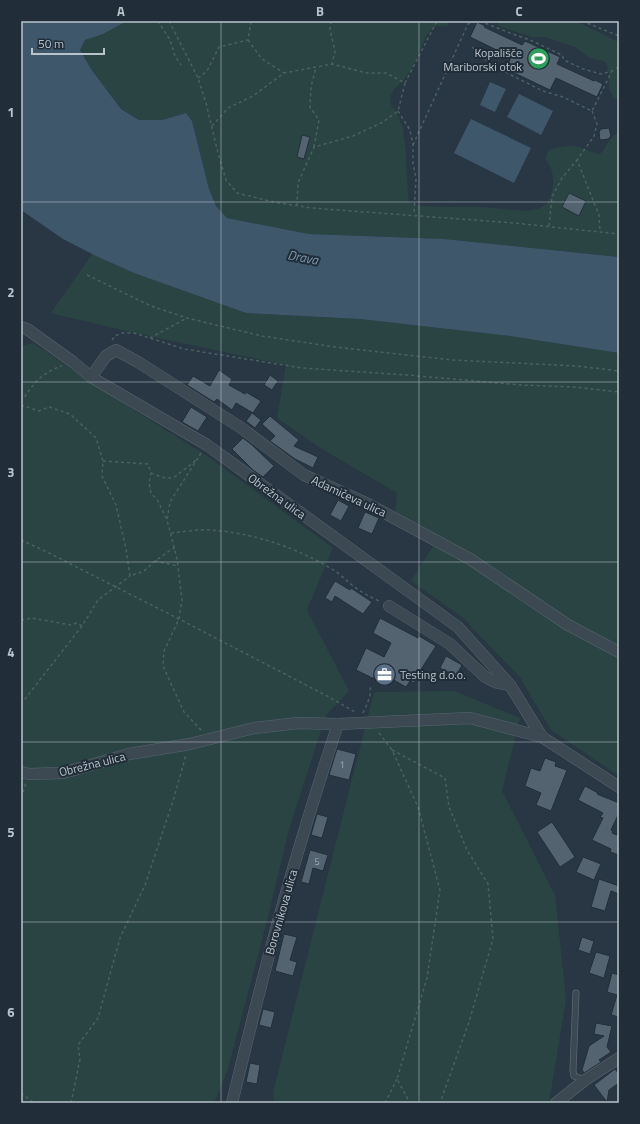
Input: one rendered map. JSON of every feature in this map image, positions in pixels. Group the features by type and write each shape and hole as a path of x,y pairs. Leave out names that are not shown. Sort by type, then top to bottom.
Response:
{"street":[{"name":"Obrežna ulica","path":"23,329 73,362 91,377 206,445 458,627 510,685 542,737"},
{"name":"Adamičeva ulica","path":"91,377 106,356 116,350 138,362 240,427 304,475 368,504 470,558 568,625 619,652"},
{"path":"390,606 450,644 484,676 495,682 510,685"},
{"name":"Obrežna ulica","path":"25,773 63,773 129,754 210,740 254,728 298,723 338,724 365,720 470,718 542,737 619,787"},
{"name":"Borovnikova ulica","path":"232,1103 252,1018 279,917 314,797 338,724"},
{"path":"556,1103 585,1080 619,1058"}],"lane":[{"path":"576,993 573,1071 574,1076 585,1080"}],"path":[{"path":"158,21 170,40 175,56 181,65"},
{"path":"170,21 198,78 226,180 237,193 274,202 311,208 514,222 619,234"},
{"path":"251,21 248,40 262,59 284,73"},
{"path":"332,21 330,29 335,51 332,64"},
{"path":"314,147 353,136 383,122 398,111 405,83 437,21"},
{"path":"413,145 468,24 473,21"},
{"path":"480,21 562,55 564,60 583,69 601,74 619,67"},
{"path":"582,21 619,36"},
{"path":"198,78 207,71 219,47 248,40"},
{"path":"472,47 486,60 511,75 543,91 592,111 597,124 594,136 562,178 552,197 549,226"},
{"path":"212,126 228,108 253,96 284,73 332,64 367,73 386,73 405,83"},
{"path":"297,206 298,183 314,147 320,120 310,107 311,87 316,67"},
{"path":"592,111 612,71"},
{"path":"398,111 410,130 413,145 413,164 416,178 414,216"},
{"path":"577,160 599,214 600,232"},
{"path":"87,275 151,306 187,318 262,336 335,347 452,360 577,366 619,372"},
{"path":"150,338 187,318"},
{"path":"112,340 115,336 122,334 134,334 184,349 302,368 521,385 574,387 619,392"},
{"path":"21,402 36,381 58,367 73,362"},
{"path":"21,405 39,411 49,407 70,414 96,438 103,461 102,476 116,505 126,549 130,576"},
{"path":"167,520 170,502 206,445"},
{"path":"151,473 157,476 170,478 176,477 199,457"},
{"path":"103,461 148,464 151,473 149,483 151,493 158,501 167,520 175,546 182,600 179,619 164,651 163,666 184,712 210,740"},
{"path":"171,533 209,530 267,541 305,555 336,572 353,586 370,597 390,606"},
{"path":"21,541 47,552 329,696 365,720 392,750 418,807 440,890 427,978 397,1079 385,1103"},
{"path":"21,704 82,626 98,600 130,576 144,571 175,546"},
{"path":"155,561 178,566"},
{"path":"21,620 32,618 71,625 77,623 82,626"},
{"path":"365,720 371,691 370,686"},
{"path":"71,1103 80,1059 78,1045 98,1018 120,938 146,885 190,744"},
{"path":"392,750 445,778 449,807 467,850 488,884 493,939 469,1022 440,1103"},
{"path":"21,798 25,773"},
{"path":"397,1079 410,1103"},
{"path":"21,1093 34,1103"}],"green space":[{"path":"127,21 449,21 447,26 436,26 427,34 416,61 403,81 394,89 390,97 391,105 396,111 403,128 409,203 436,207 481,207 521,211 538,209 547,203 552,191 552,172 546,159 549,150 574,146 600,154 610,139 619,132 619,257 444,239 309,234 227,218 216,206 209,189 192,121 186,113 162,120 139,120 121,109 91,69 80,49 85,40 103,34"},
{"path":"497,21 576,21 618,42 619,99 613,98 609,89 609,76 606,62 590,58 575,47 544,37 532,37 499,26"},
{"path":"92,254 134,273 246,313 360,319 510,336 619,353 619,776 551,730 519,676 462,617 411,581 438,538 395,513 397,493 322,449 277,418 286,365 130,332 51,313"},
{"path":"33,343 115,398 207,456 333,548 307,610 349,691 326,715 289,829 265,929 227,1072 214,1103 21,1103 21,346"},
{"path":"454,691 520,718 502,791 555,895 566,999 549,1103 274,1103 273,1092 374,692"}],"water":[{"name":"Drava","path":"21,21 127,21 103,34 85,40 80,50 91,69 121,109 139,120 162,120 186,113 192,121 209,189 216,206 227,218 309,234 444,239 619,257 619,353 510,336 360,319 246,313 134,273 63,239 21,210"},
{"path":"490,82 506,89 495,112 480,105"},
{"path":"519,94 553,111 541,135 507,117"},
{"path":"471,119 531,148 514,183 454,153"}],"building":[{"name":"Kopališče Mariborski otok","path":"477,22 485,26 484,27 522,45 525,41 560,57 557,64 603,84 597,97 556,78 550,90 506,69 511,57 470,37"},
{"path":"609,128 611,136 608,139 600,140 599,132 601,129"},
{"path":"302,135 310,137 304,159 297,157"},
{"path":"569,193 586,201 579,216 562,207"},
{"path":"219,370 232,379 229,385 245,394 246,392 261,401 253,413 236,403 232,410 217,399 214,402 187,385 193,376 210,386"},
{"path":"270,375 278,381 272,390 264,385"},
{"path":"191,407 207,417 198,431 182,422"},
{"path":"252,413 261,420 255,428 246,421"},
{"path":"270,416 299,440 294,446 318,457 313,468 295,459 270,441 275,436 262,424"},
{"path":"243,438 274,466 263,477 253,470 232,449"},
{"path":"338,500 349,506 341,521 330,515"},
{"path":"365,512 379,518 372,534 358,528"},
{"path":"335,581 350,590 351,588 372,602 363,614 335,596 332,602 325,598"},
{"path":"380,618 418,638 419,636 436,646 414,683 410,681 406,687 392,679 389,686 356,670 366,648 384,657 391,643 373,633"},
{"path":"446,656 462,665 456,676 440,668"},
{"path":"337,749 356,754 349,780 329,775"},
{"path":"545,758 556,762 555,766 567,770 551,811 536,805 541,793 525,786 531,768 540,771"},
{"path":"585,786 598,793 597,794 619,803 619,813 611,830 613,831 612,833 617,835 619,832 619,855 610,852 611,849 592,840 603,818 600,817 603,813 578,800"},
{"path":"317,814 328,817 322,838 311,835"},
{"path":"552,822 575,857 560,867 537,832"},
{"path":"310,850 328,855 323,871 313,868 309,884 301,882"},
{"path":"583,857 601,864 594,880 576,872"},
{"path":"599,879 619,886 619,894 611,891 605,911 591,907"},
{"path":"284,934 297,937 290,960 297,962 293,976 275,971"},
{"path":"582,937 594,941 590,954 578,950"},
{"path":"596,952 610,956 604,978 589,973"},
{"path":"612,973 619,975 619,1017 611,1015 617,995 607,992"},
{"path":"263,1009 275,1012 271,1028 259,1025"},
{"path":"596,1023 612,1026 607,1047 611,1052 599,1060 601,1062 584,1073 582,1070 589,1046 604,1036 594,1034"},
{"path":"250,1063 260,1065 257,1084 246,1082"},
{"path":"615,1069 619,1074 619,1083 609,1090 607,1102 594,1085"}],"place":[{"name":"Kopališče Mariborski otok","path":"538,59"},
{"name":"Testing d.o.o.","path":"385,674"}]}
